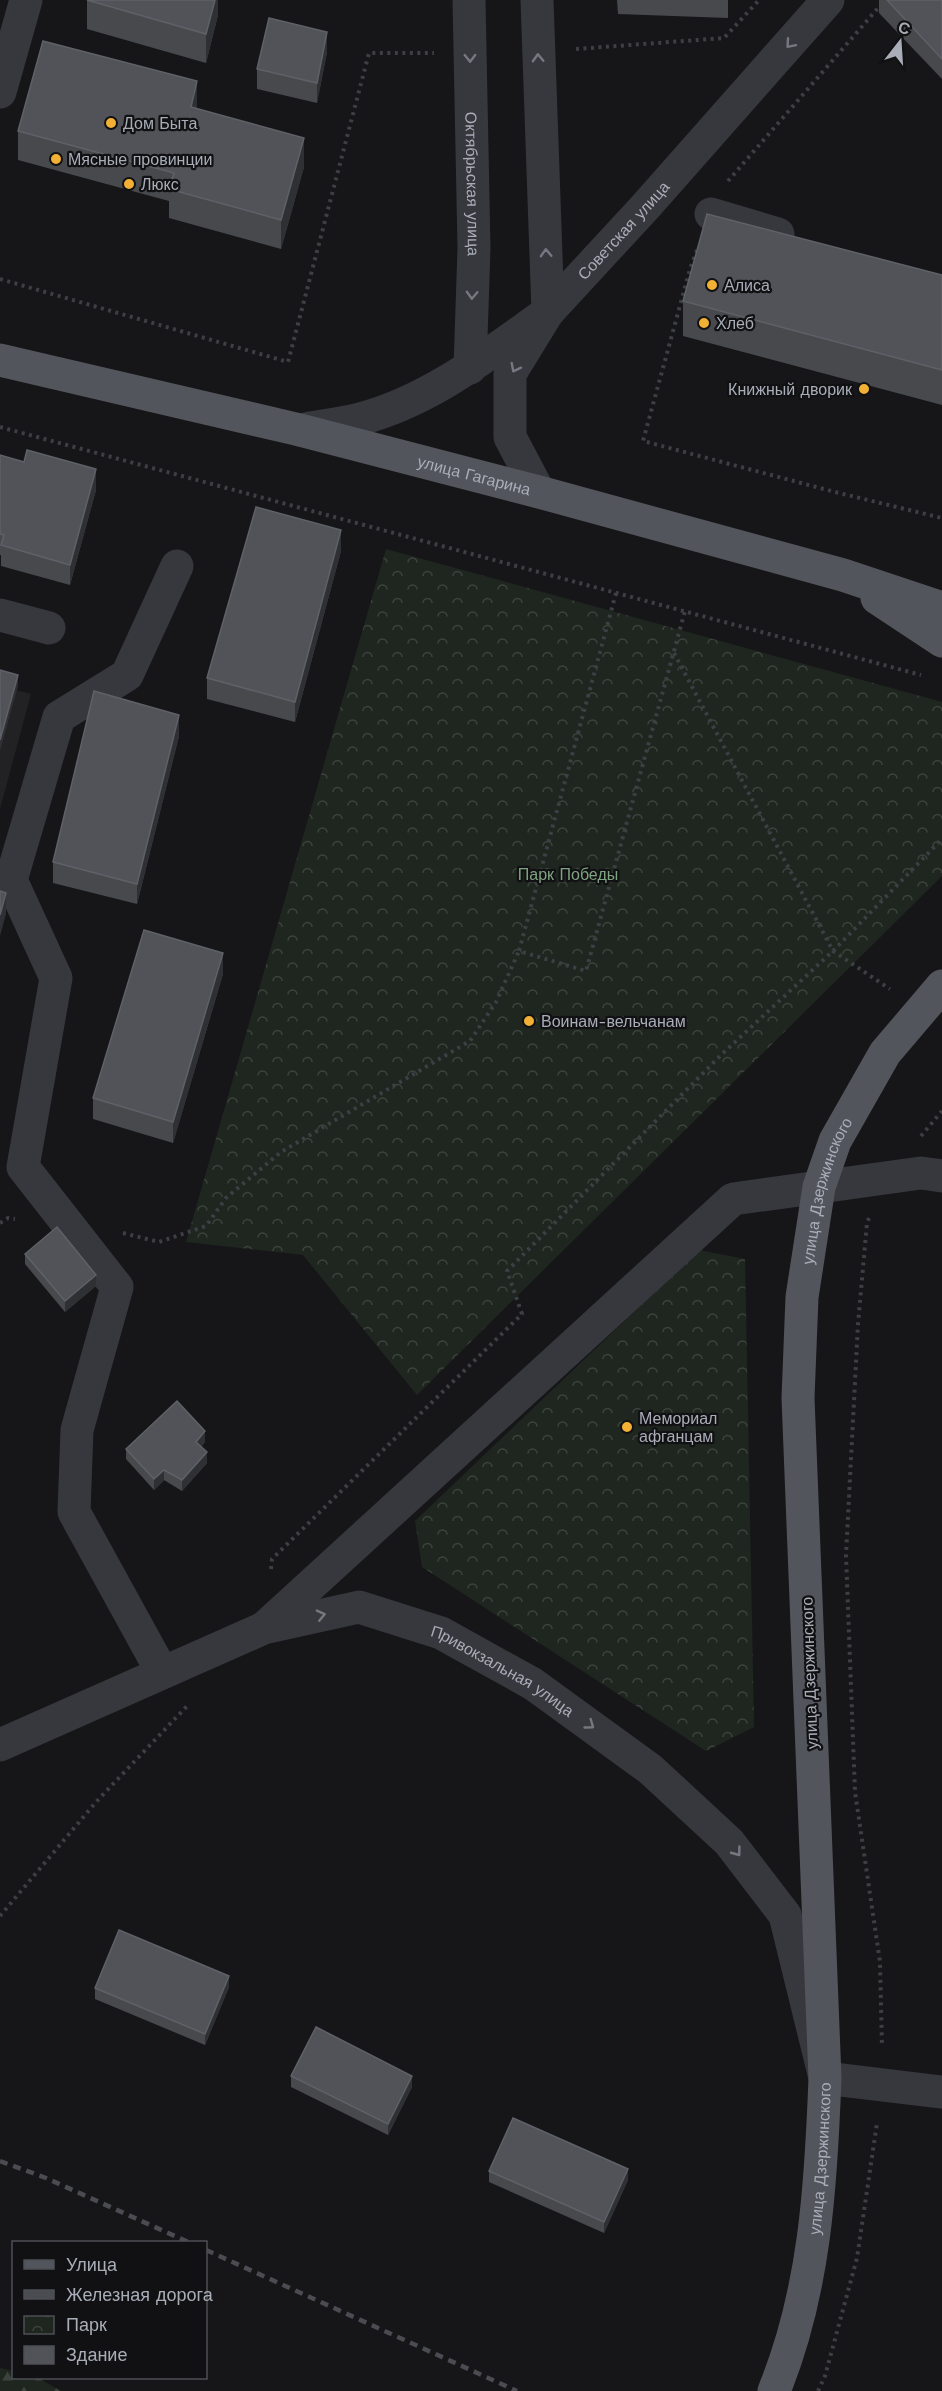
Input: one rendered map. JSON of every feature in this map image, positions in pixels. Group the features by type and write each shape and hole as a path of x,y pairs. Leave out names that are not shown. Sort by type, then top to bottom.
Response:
{"main road":[{"name":"улица Гагарина","path":"0,360 300,430 539,492 843,575 942,608"},
{"path":"843,575 942,641"},
{"name":"улица Дзержинского","path":"774,2391 783,2369 809,2274 821,2177 825,2078 798,1398 802,1297 819,1187 835,1141 885,1053 932,998"}],"street":[{"path":"2,76 26,0"},
{"name":"Октябрьская улица","path":"469,0 474,248 470,368"},
{"path":"300,430 361,419 409,400 470,368 548,312 537,0"},
{"name":"Советская улица","path":"539,492 510,437 510,374 548,312 646,207 828,0"},
{"path":"711,214 810,243"},
{"path":"162,1672 74,1512 77,1430 117,1287 23,1167 56,978 5,879 59,717 127,675 177,566"},
{"path":"0,615 49,628"},
{"path":"264,1628 733,1199 921,1173 942,1176"},
{"name":"Привокзальная улица","path":"0,1745 264,1628 359,1607 441,1633 533,1684 650,1769 729,1842 785,1915 825,2078"},
{"path":"825,2078 942,2092"}],"path":[{"path":"538,51 724,38 759,0"},
{"path":"885,0 719,192 690,269 643,441 942,518"},
{"path":"0,279 288,362 369,53 470,52"},
{"path":"0,427 931,677"},
{"path":"0,1222 8,1218 87,1223 159,1242 206,1226 226,1198 281,1152 470,1041 496,1002 519,951 616,592"},
{"path":"519,951 586,971 685,612"},
{"path":"674,652 833,951 932,998"},
{"path":"271,1570 272,1558 522,1314 507,1270 720,1056 833,951 942,839"},
{"path":"818,2391 825,2376 857,2258 883,2085 880,1962 855,1792 846,1555 858,1324 867,1223 888,1178 942,1111"},
{"path":"0,1916 96,1802 189,1704"}],"shaded area":[{"path":"0,686 31,694 0,809"}],"green space":[{"name":"Парк Победы","path":"386,549 942,702 942,876 417,1395 303,1255 186,1242"},
{"path":"699,1250 745,1259 754,1727 706,1751 422,1567 415,1521"},
{"path":"0,2368 12,2371 12,2379 40,2379 61,2391 0,2391"}],"building":[{"path":"87,0 215,0 206,34"},
{"path":"887,0 942,0 942,59"},
{"path":"269,18 327,32 317,83 257,69"},
{"path":"43,41 197,81 191,107 304,138 281,220 169,189 174,173 18,131"},
{"path":"707,214 942,275 942,370 683,301"},
{"path":"27,450 96,469 70,565 1,545 4,535 0,534 0,455 24,462"},
{"path":"256,507 341,530 295,702 207,678"},
{"path":"0,670 18,675 0,740"},
{"path":"94,691 179,715 137,884 53,862"},
{"path":"0,891 6,893 0,915"},
{"path":"144,930 223,953 173,1122 93,1098"},
{"path":"57,1227 96,1275 65,1301 25,1254"},
{"path":"177,1401 205,1431 196,1442 207,1452 182,1480 164,1470 154,1479 126,1449"},
{"path":"119,1930 229,1976 205,2034 95,1988"},
{"path":"316,2027 412,2076 388,2124 291,2076"},
{"path":"513,2118 628,2169 604,2222 489,2171"}],"railway":[{"path":"0,2161 46,2178 186,2241"},
{"path":"207,2250 517,2391"}],"place":[{"name":"Дом Быта","path":"111,123"},
{"name":"Мясные провинции","path":"56,159"},
{"name":"Люкс","path":"129,184"},
{"name":"Алиса","path":"712,285"},
{"name":"Хлеб","path":"704,323"},
{"name":"Книжный дворик","path":"864,389"},
{"name":"Воинам-вельчанам","path":"529,1021"},
{"name":"Мемориал афганцам","path":"627,1427"}]}
